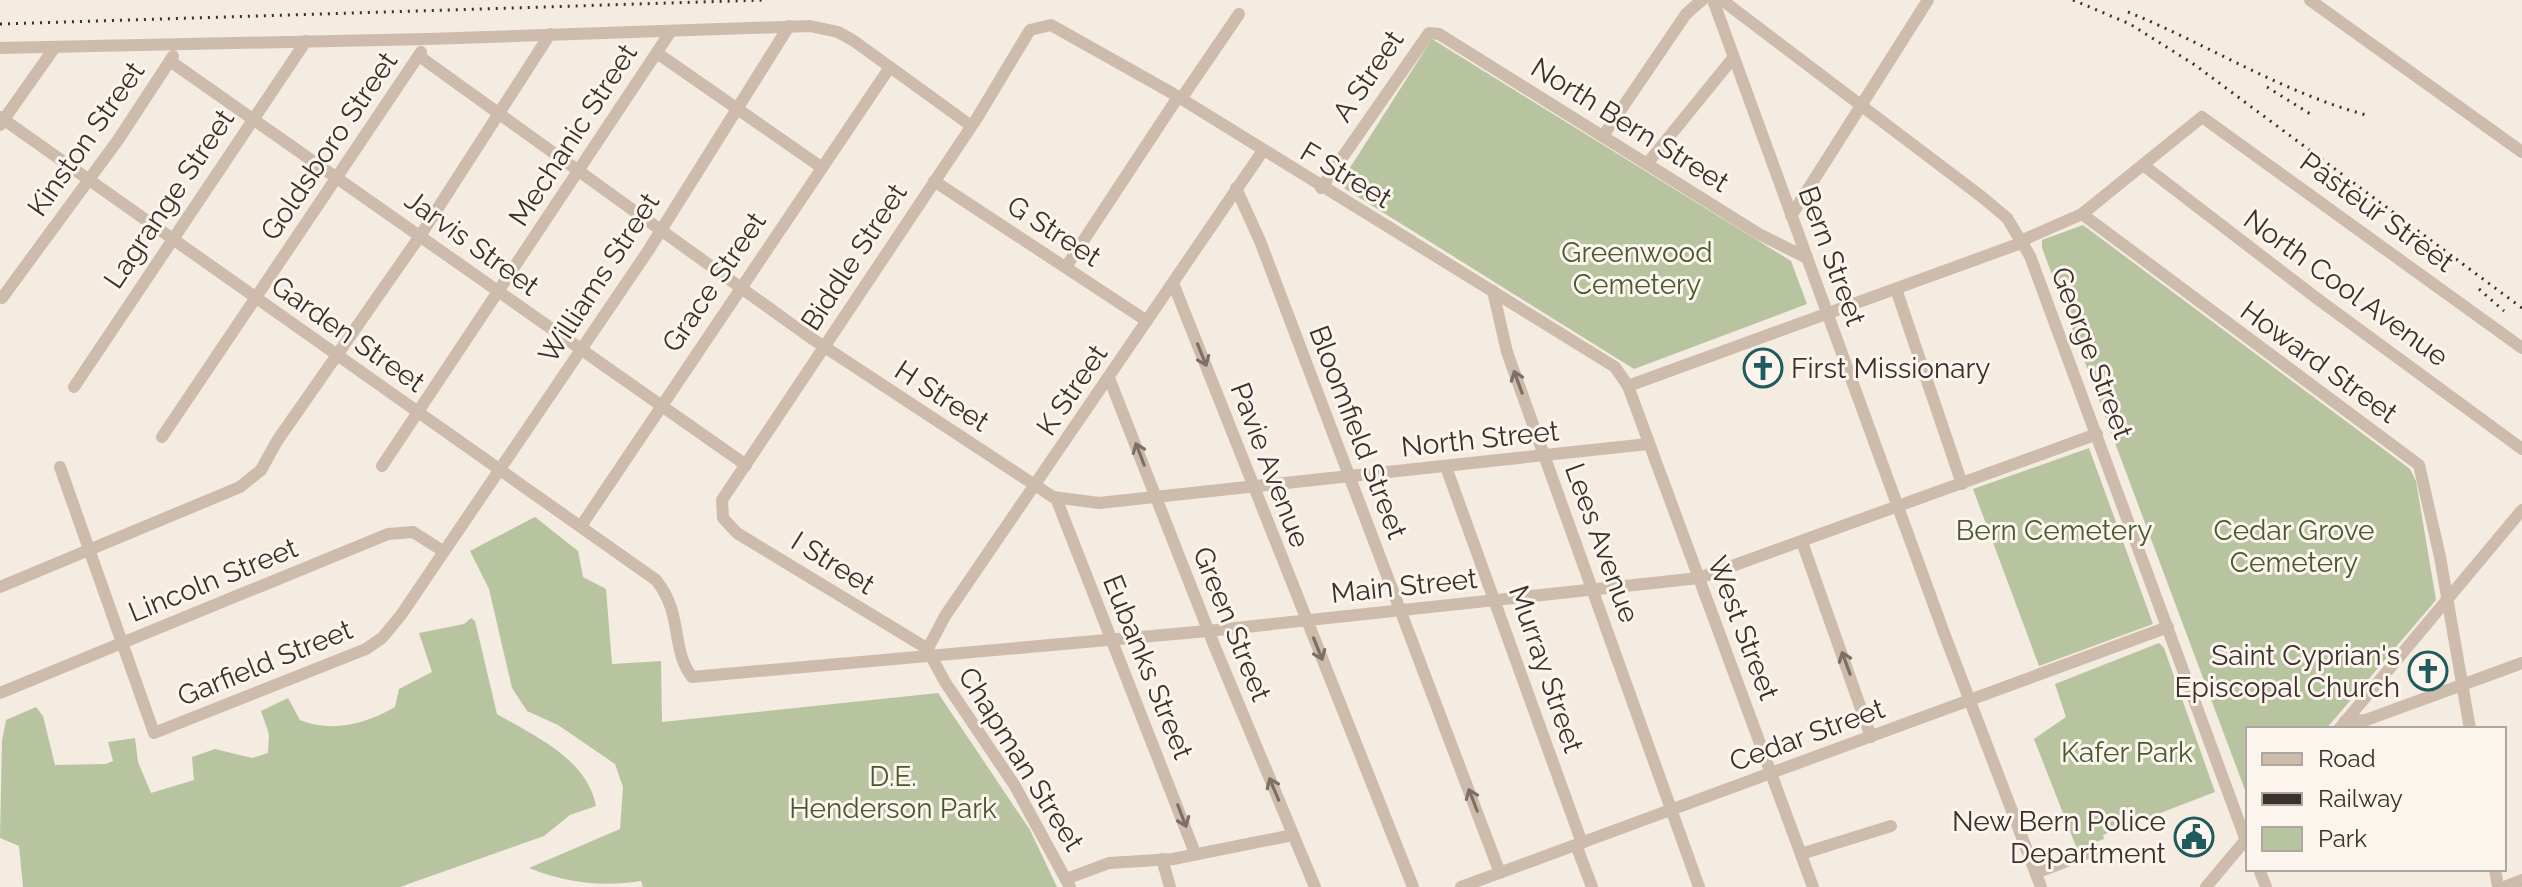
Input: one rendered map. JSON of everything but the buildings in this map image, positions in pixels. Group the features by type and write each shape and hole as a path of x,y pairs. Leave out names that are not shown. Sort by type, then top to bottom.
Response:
{"street":[{"path":"1603,136 1686,14 1702,0"},
{"name":"Bern Street","path":"1713,0 2041,887"},
{"name":"George Street","path":"1722,0 1995,207 2023,241 2246,838"},
{"path":"1791,216 1928,0"},
{"path":"2310,0 2522,152"},
{"path":"1066,267 1239,14"},
{"name":"F Street","path":"1030,30 1051,25 1062,29 1179,98 1615,367 1628,386"},
{"name":"Williams Street","path":"443,551 662,229 789,26"},
{"path":"0,48 820,27 838,32 970,125"},
{"name":"Biddle Street","path":"721,512 722,500 990,98 1030,30"},
{"name":"Mechanic Street","path":"382,466 671,31"},
{"name":"North Bern Street","path":"1429,33 1439,34 1759,234 1807,258"},
{"name":"A Street","path":"1321,188 1429,33"},
{"path":"0,587 240,487 261,470 273,448 420,236 550,34"},
{"name":"Goldsboro Street","path":"162,437 428,39"},
{"name":"Lagrange Street","path":"74,387 306,41"},
{"name":"Kinston Street","path":"2,298 89,180 181,45"},
{"path":"1,121 55,47"},
{"path":"657,53 821,167"},
{"name":"H Street","path":"419,56 825,346 1035,485"},
{"path":"1647,164 1733,58"},
{"name":"Jarvis Street","path":"170,61 746,465"},
{"name":"Grace Street","path":"581,526 890,67"},
{"name":"Pasteur Street","path":"2143,165 2202,117 2522,348"},
{"name":"Garden Street","path":"1,121 656,580 673,605 683,663 692,677"},
{"name":"K Street","path":"928,654 945,616 1262,152"},
{"path":"1628,386 2023,241 2082,214 2143,165"},
{"name":"North Cool Avenue","path":"2143,165 2522,449"},
{"name":"G Street","path":"934,181 1147,321"},
{"name":"Bloomfield Street","path":"1236,188 1350,476 1500,873"},
{"name":"Howard Street","path":"2082,214 2419,465 2470,727"},
{"name":"Pavie Avenue","path":"1173,283 1413,887"},
{"path":"1896,289 1962,484"},
{"name":"Lees Avenue","path":"1493,291 1507,352 1699,887"},
{"name":"Green Street","path":"1109,378 1208,631 1315,887"},
{"name":"West Street","path":"1628,386 1813,887"},
{"name":"Main Street","path":"692,677 1208,631 1699,578 2097,434"},
{"name":"North Street","path":"1035,485 1056,498 1088,503 1648,444"},
{"path":"60,467 122,644"},
{"name":"Murray Street","path":"1446,467 1497,601 1592,887"},
{"name":"Eubanks Street","path":"1056,498 1195,853"},
{"path":"2342,725 2522,510"},
{"name":"I Street","path":"721,512 737,533 928,654"},
{"name":"Lincoln Street","path":"0,693 388,534 413,532 443,551"},
{"path":"1802,542 1871,737"},
{"name":"Garfield Street","path":"122,644 154,733 374,644 401,615 443,551"},
{"name":"Cedar Street","path":"1461,887 2168,627"},
{"name":"Chapman Street","path":"928,654 1015,786 1068,883"},
{"path":"2342,725 2366,720 2522,663"},
{"path":"1801,854 1891,826"},
{"path":"1068,883 1109,863 1162,859 1293,835"},
{"path":"2206,887 2246,842"},
{"path":"2036,873 2096,850"},
{"path":"1162,859 1170,887"},
{"path":"2501,887 2522,880"}],"green space":[{"name":"Greenwood Cemetery","path":"1432,39 1791,261 1807,304 1634,369 1339,185"},
{"name":"Cedar Grove Cemetery","path":"2083,225 2410,469 2416,481 2436,600 2328,727 2246,727 2246,793 2042,248 2042,240"},
{"name":"Bern Cemetery","path":"2089,448 2153,624 2039,666 1973,489"},
{"name":"D.E. Henderson Park","path":"535,517 578,551 583,577 606,589 612,664 661,661 662,722 938,693 1030,830 1057,887 643,887 641,881 612,884 584,882 529,868 620,829 623,787 615,764 558,725 527,711 512,688 489,589 470,551"},
{"path":"471,618 475,621 497,714 571,762 591,789 596,806 570,815 544,836 400,887 23,887 19,846 0,838 2,741 6,720 36,707 43,716 55,765 106,764 113,761 108,742 135,738 138,762 151,793 194,780 192,757 215,749 252,758 268,753 269,734 261,711 288,698 300,720 324,726 361,722 395,707 399,689 432,672 419,633 464,624"},
{"name":"Kafer Park","path":"2159,643 2164,648 2215,792 2103,835 2104,839 2077,849 2034,739 2066,717 2055,684"}],"railway":[{"path":"0,24 765,0"},
{"path":"2073,0 2130,24 2195,65 2522,308"},
{"path":"2128,12 2277,82 2370,116"},
{"path":"2267,87 2312,115"},
{"path":"2479,289 2504,311"}],"place":[{"name":"First Missionary","path":"1763,368"},
{"name":"Saint Cyprian's Episcopal Church","path":"2428,671"},
{"name":"New Bern Police Department","path":"2194,837"}]}
